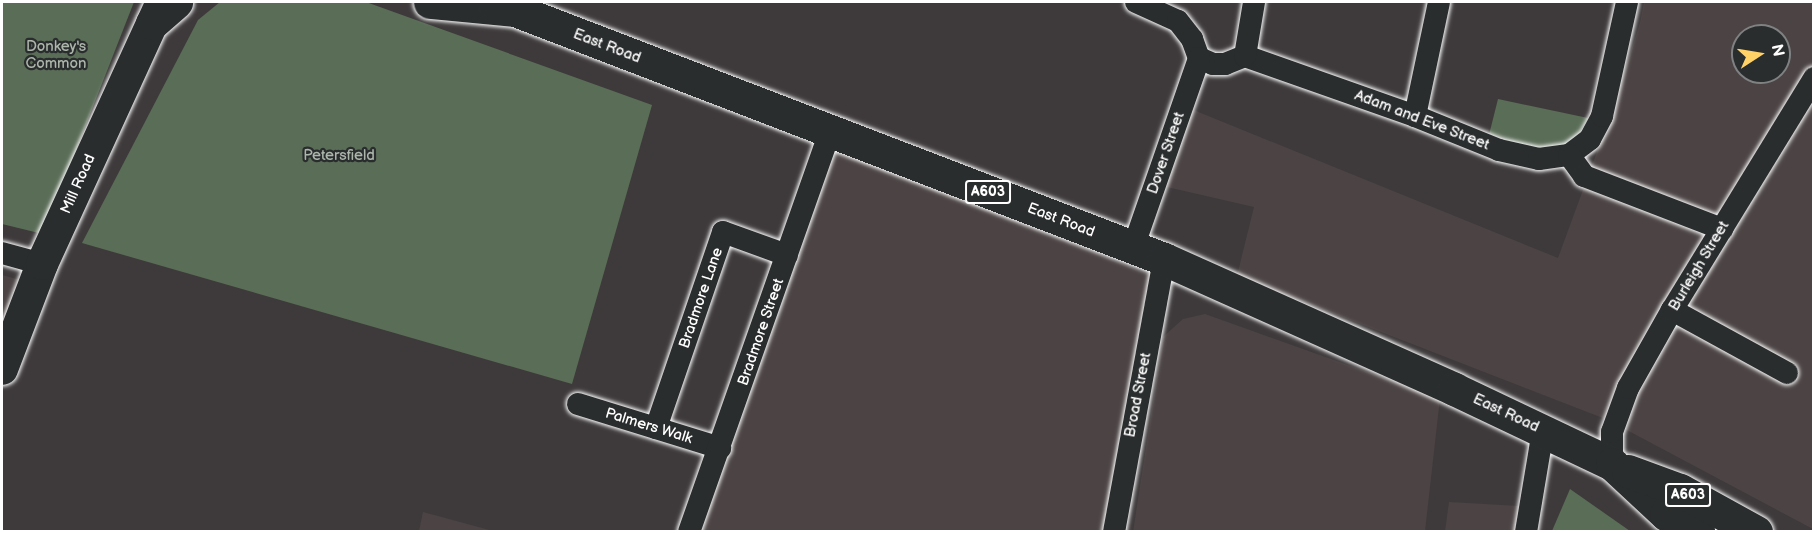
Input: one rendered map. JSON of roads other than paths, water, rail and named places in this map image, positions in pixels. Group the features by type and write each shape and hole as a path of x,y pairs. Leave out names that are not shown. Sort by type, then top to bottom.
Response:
{"main road":[{"path":"157,12 176,2"},
{"name":"East Road","path":"430,2 504,6 1164,259 1543,430 1614,465 1680,490 1756,531"},
{"name":"East Road","path":"1614,465 1666,514 1698,531"}],"street":[{"path":"1136,2 1178,21 1192,39 1199,58 1213,64 1225,64 1245,56 1252,12"},
{"path":"1416,116 1440,2"},
{"path":"1627,2 1602,116 1590,139 1569,155 1584,176 1722,229"},
{"name":"Mill Road","path":"2,369 42,264 157,12"},
{"name":"Adam and Eve Street","path":"1245,56 1416,116 1505,152 1539,159 1569,155"},
{"name":"Dover Street","path":"1133,248 1199,58"},
{"name":"Burleigh Street","path":"1614,465 1612,432 1628,388 1672,310 1814,78"},
{"name":"Bradmore Street","path":"689,531 830,131"},
{"name":"Bradmore Lane","path":"656,428 723,232 787,255"},
{"path":"2,253 42,264"},
{"name":"Broad Street","path":"1114,531 1164,259"},
{"path":"1672,310 1787,373"},
{"name":"Palmers Walk","path":"578,404 720,448"},
{"path":"1526,531 1528,506 1543,430"}],"park label":[{"name":"Donkey's Common","path":"56,54"},
{"name":"Petersfield","path":"339,156"}]}
